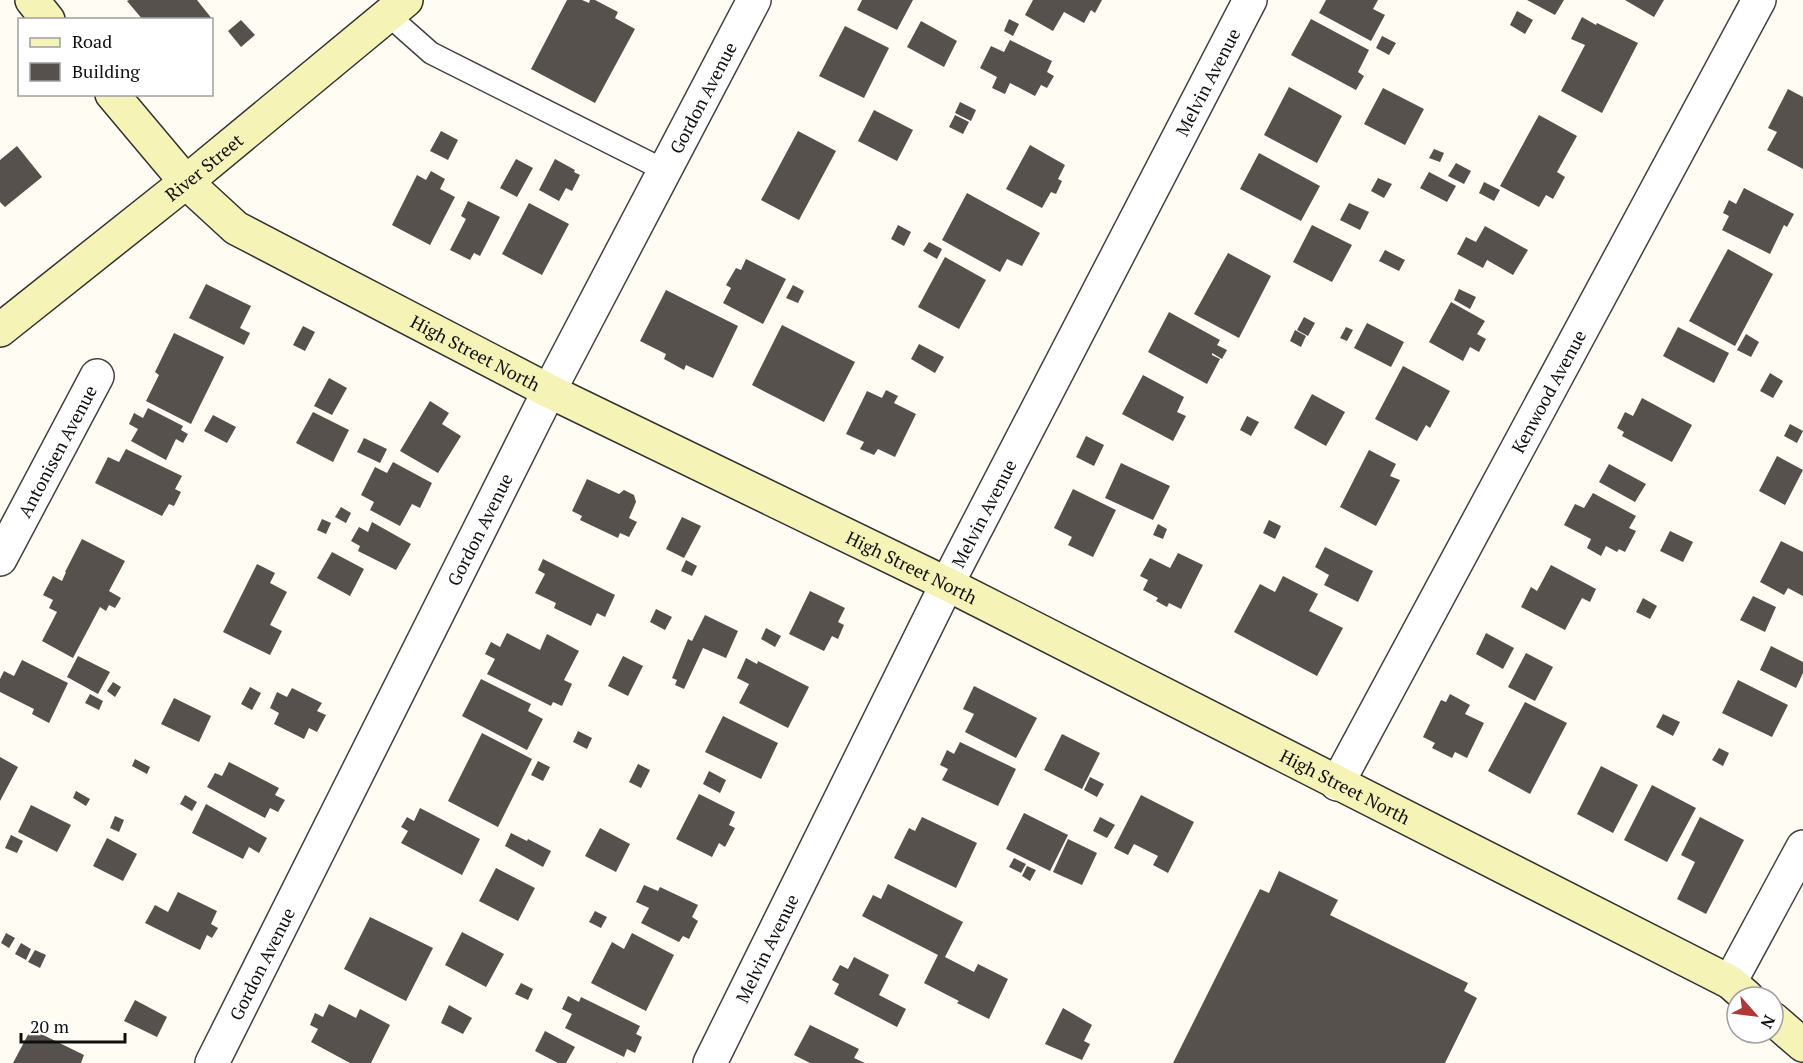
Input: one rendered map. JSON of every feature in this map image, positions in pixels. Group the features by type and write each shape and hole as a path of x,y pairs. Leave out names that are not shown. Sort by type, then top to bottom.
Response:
{"street":[{"path":"32,0 46,18"},
{"name":"Gordon Avenue","path":"212,1063 549,391 754,0"},
{"name":"Melvin Avenue","path":"710,1063 947,584 1250,0"},
{"name":"Kenwood Avenue","path":"1337,784 1759,0"},
{"name":"River Street","path":"0,330 186,182 397,7"},
{"name":"High Street North","path":"114,96 186,182 236,228 549,391 947,584 1729,985"},
{"name":"Antonisen Avenue","path":"0,559 97,376"},
{"path":"1741,985 1803,847"},
{"path":"1785,1029 1803,1045"}],"lane":[{"path":"397,7 431,53 664,170"}],"building":[{"path":"197,0 211,18 141,18 127,1"},
{"path":"567,0 582,0 589,3 590,0 595,0 618,12 615,18 635,29 595,103 531,69"},
{"path":"862,0 913,0 897,30 857,10"},
{"path":"1033,0 1102,0 1095,13 1091,10 1084,23 1064,12 1053,31 1025,15"},
{"path":"1326,0 1378,0 1373,9 1385,15 1371,41 1319,13"},
{"path":"1527,0 1564,0 1555,15"},
{"path":"1625,0 1664,0 1654,17"},
{"path":"1517,11 1533,20 1525,34 1510,25"},
{"path":"1582,17 1638,43 1602,113 1561,91 1585,45 1571,39"},
{"path":"1009,19 1019,24 1013,36 1004,31"},
{"path":"1311,19 1369,50 1358,72 1364,76 1356,90 1291,55"},
{"path":"241,20 255,35 241,47 228,31"},
{"path":"921,21 957,41 944,67 907,47"},
{"path":"845,26 889,48 864,98 819,76"},
{"path":"1382,36 1396,43 1389,55 1376,48"},
{"path":"1010,40 1052,61 1047,72 1054,76 1047,88 1041,85 1035,96 1010,83 1005,94 992,88 997,77 980,68 991,46 1004,52"},
{"path":"1289,87 1342,116 1317,163 1264,135"},
{"path":"1383,88 1424,109 1405,145 1364,124"},
{"path":"1788,89 1803,97 1803,169 1767,150 1777,132 1768,128"},
{"path":"960,102 976,110 971,121 955,113"},
{"path":"874,110 913,130 897,161 858,141"},
{"path":"955,115 969,122 963,134 949,127"},
{"path":"1539,115 1577,136 1557,172 1565,177 1553,199 1546,195 1539,207 1500,186"},
{"path":"441,131 458,140 448,160 430,151"},
{"path":"798,131 836,151 799,220 761,200"},
{"path":"1030,145 1065,165 1058,179 1062,181 1056,194 1051,192 1042,208 1006,189"},
{"path":"17,146 42,177 5,207 0,202 0,160"},
{"path":"1434,149 1444,153 1440,162 1429,158"},
{"path":"1259,153 1320,186 1301,221 1240,189"},
{"path":"516,159 533,168 517,197 500,188"},
{"path":"555,159 580,175 572,191 566,188 559,201 539,190"},
{"path":"1456,163 1471,171 1464,184 1448,176"},
{"path":"431,171 445,179 440,189 455,197 430,245 392,225 417,175 426,180"},
{"path":"1429,172 1456,186 1447,202 1420,188"},
{"path":"1378,178 1392,184 1384,198 1371,191"},
{"path":"1484,182 1500,190 1494,201 1479,193"},
{"path":"1744,188 1794,214 1787,227 1784,225 1770,254 1722,230 1729,216 1723,213 1729,200 1736,204"},
{"path":"967,193 1040,233 1022,266 1007,259 1000,272 942,240"},
{"path":"468,201 500,217 480,256 474,253 470,260 450,250 466,219 461,216"},
{"path":"529,203 569,224 542,275 502,254"},
{"path":"1349,203 1369,212 1360,230 1340,220"},
{"path":"898,225 911,232 904,246 891,239"},
{"path":"1312,225 1352,245 1332,282 1293,262"},
{"path":"1485,226 1528,250 1513,275 1487,260 1483,268 1457,254 1466,237 1476,242"},
{"path":"929,242 942,249 937,259 923,251"},
{"path":"1728,249 1773,274 1735,346 1689,321"},
{"path":"1385,250 1405,260 1399,271 1379,261"},
{"path":"1228,253 1271,276 1239,338 1194,314"},
{"path":"945,257 986,280 959,329 918,307"},
{"path":"746,259 786,279 763,324 723,303 731,288 726,285 736,268 741,270"},
{"path":"206,284 251,306 240,328 250,333 244,345 189,318"},
{"path":"793,285 804,291 798,303 786,298"},
{"path":"1459,289 1476,297 1470,309 1454,300"},
{"path":"666,290 738,326 713,378 686,365 684,370 664,359 666,354 640,341"},
{"path":"1451,302 1485,321 1477,334 1486,339 1479,352 1470,347 1463,361 1429,342"},
{"path":"1169,312 1220,340 1217,345 1227,350 1222,359 1212,353 1220,359 1207,384 1148,352"},
{"path":"1304,317 1315,323 1308,336 1297,330"},
{"path":"1367,323 1404,342 1391,367 1354,348"},
{"path":"782,325 855,362 824,422 752,385"},
{"path":"303,326 315,332 305,351 293,345"},
{"path":"1346,327 1353,330 1347,341 1340,338"},
{"path":"1678,327 1729,353 1714,383 1663,356"},
{"path":"1295,330 1306,336 1301,347 1290,341"},
{"path":"174,333 224,357 191,424 146,401 159,375 155,372"},
{"path":"1746,334 1759,342 1751,357 1737,350"},
{"path":"919,344 944,357 935,373 911,359"},
{"path":"1403,366 1450,391 1430,428 1426,425 1417,441 1375,419"},
{"path":"1770,373 1783,381 1773,398 1760,391"},
{"path":"1143,375 1184,397 1177,412 1186,416 1173,441 1122,414"},
{"path":"329,378 347,388 332,415 314,406"},
{"path":"886,390 898,396 894,403 916,414 895,457 878,449 874,455 860,449 864,442 846,434 867,391 882,398"},
{"path":"1312,394 1345,412 1326,446 1294,428"},
{"path":"1642,398 1692,425 1672,462 1622,436 1624,432 1617,428 1625,412 1633,416"},
{"path":"430,401 449,413 442,424 461,436 438,473 400,451"},
{"path":"148,408 183,426 181,430 188,434 183,443 176,439 166,460 131,441 138,429 129,424 134,413 143,418"},
{"path":"313,412 349,430 333,462 296,443"},
{"path":"213,415 236,427 227,443 204,431"},
{"path":"1247,416 1259,422 1251,436 1240,430"},
{"path":"1790,424 1803,431 1797,443 1784,436"},
{"path":"1086,436 1104,445 1094,466 1076,457"},
{"path":"364,438 387,449 380,463 357,452"},
{"path":"126,449 182,476 175,489 181,492 174,506 169,504 162,516 95,483 108,457 119,462"},
{"path":"1369,450 1396,464 1390,476 1400,480 1376,526 1340,507"},
{"path":"1777,456 1803,470 1785,505 1759,491"},
{"path":"393,462 432,483 420,508 412,504 400,526 370,510 374,502 361,495 375,467 387,473"},
{"path":"1121,463 1170,486 1153,520 1105,498"},
{"path":"1609,464 1646,484 1635,502 1599,482"},
{"path":"587,479 619,494 624,490 634,495 636,502 629,518 637,522 629,537 620,533 618,538 580,520 582,516 572,511"},
{"path":"1073,489 1116,510 1093,557 1068,545 1072,537 1054,528"},
{"path":"1593,493 1636,516 1629,528 1636,531 1625,552 1619,549 1617,552 1606,546 1601,556 1587,548 1591,539 1564,525 1575,504 1584,508"},
{"path":"341,507 351,513 346,523 335,517"},
{"path":"682,517 701,526 684,558 666,549"},
{"path":"322,519 331,523 326,534 317,530"},
{"path":"1269,520 1281,526 1275,539 1263,533"},
{"path":"372,522 411,544 396,570 358,551 360,546 351,541 359,527 368,532"},
{"path":"1158,524 1167,529 1163,539 1153,535"},
{"path":"1670,531 1693,542 1683,562 1660,551"},
{"path":"82,539 125,561 109,591 121,598 115,608 109,605 106,611 100,607 73,658 42,641 57,612 49,608 53,600 43,595 53,576 62,581"},
{"path":"1781,541 1803,552 1803,596 1788,588 1784,595 1760,582"},
{"path":"1325,547 1373,571 1358,602 1324,585 1329,575 1315,567"},
{"path":"332,552 364,569 350,596 317,578"},
{"path":"1178,553 1203,565 1181,609 1169,603 1167,607 1156,601 1158,598 1143,590 1148,580 1140,576 1150,558 1170,568"},
{"path":"543,559 615,595 605,617 597,613 591,626 554,608 556,603 535,593 545,574 538,570"},
{"path":"686,560 697,566 692,576 681,571"},
{"path":"257,564 275,573 270,583 287,592 270,625 282,631 270,655 223,632"},
{"path":"1551,565 1596,589 1590,602 1582,598 1565,630 1521,607 1531,587 1537,591"},
{"path":"1283,576 1318,594 1309,611 1343,628 1317,676 1234,632 1260,584 1275,592"},
{"path":"810,591 845,608 838,622 844,625 838,639 832,636 824,651 789,634"},
{"path":"1753,596 1776,607 1765,632 1740,620"},
{"path":"1643,598 1657,606 1650,619 1636,612"},
{"path":"656,609 672,617 665,630 650,622"},
{"path":"705,615 738,631 726,658 703,648 684,689 675,685 677,680 672,678 688,639 692,641"},
{"path":"766,628 781,636 775,647 761,639"},
{"path":"507,633 540,650 547,634 579,651 564,680 572,684 562,706 553,702 551,706 487,674 495,659 485,654 491,642 500,647"},
{"path":"1486,633 1514,648 1503,669 1476,654"},
{"path":"1771,646 1803,662 1803,673 1796,688 1760,670"},
{"path":"1526,653 1553,667 1535,701 1508,687"},
{"path":"78,656 110,672 98,694 67,677"},
{"path":"623,656 643,666 628,696 608,686"},
{"path":"746,658 757,664 758,661 809,687 788,728 739,703 749,684 737,678"},
{"path":"22,660 68,683 49,723 32,714 34,709 0,692 0,679 4,671 14,676"},
{"path":"481,679 531,704 528,711 543,719 527,750 462,716"},
{"path":"1738,680 1788,705 1772,737 1722,713"},
{"path":"113,682 121,687 115,697 107,691"},
{"path":"974,686 1037,718 1016,758 965,732 974,714 963,709"},
{"path":"250,687 261,693 252,710 241,704"},
{"path":"292,688 322,703 317,711 326,715 317,732 309,728 304,739 274,724 279,713 270,708 277,692 287,697"},
{"path":"90,694 103,701 99,710 85,703"},
{"path":"1450,694 1470,705 1465,714 1484,723 1467,758 1455,752 1452,758 1432,748 1435,743 1423,737 1441,700 1446,702"},
{"path":"174,698 211,716 199,742 161,724"},
{"path":"1525,702 1567,723 1530,794 1488,771"},
{"path":"1663,714 1680,722 1673,736 1656,727"},
{"path":"723,716 778,743 761,779 705,752"},
{"path":"578,731 592,738 587,749 573,742"},
{"path":"482,733 532,759 498,827 448,801"},
{"path":"1062,734 1100,753 1082,789 1044,770"},
{"path":"960,742 1016,769 998,806 942,780 948,769 940,765 947,750 954,754"},
{"path":"1719,748 1729,753 1723,766 1712,760"},
{"path":"0,757 18,767 0,801"},
{"path":"135,759 150,767 147,774 132,766"},
{"path":"538,761 550,767 543,781 531,775"},
{"path":"229,762 279,788 275,795 285,800 278,812 270,808 265,818 207,787 215,773 222,776"},
{"path":"638,764 650,770 641,788 629,782"},
{"path":"1601,766 1638,785 1613,833 1577,814"},
{"path":"709,771 726,780 720,793 703,784"},
{"path":"1090,777 1104,784 1097,797 1084,790"},
{"path":"1652,785 1696,808 1667,862 1624,840"},
{"path":"76,791 90,799 86,806 73,798"},
{"path":"699,794 735,812 729,825 735,828 725,847 719,843 712,857 676,839"},
{"path":"185,795 197,802 192,811 180,804"},
{"path":"1141,795 1194,822 1168,873 1153,865 1158,856 1134,844 1128,855 1114,848"},
{"path":"206,804 267,838 259,853 249,847 243,859 192,833"},
{"path":"31,805 71,825 57,852 18,832"},
{"path":"420,808 480,839 462,875 401,843 408,831 401,827 407,817 414,821"},
{"path":"1024,813 1068,835 1050,871 1006,849"},
{"path":"115,816 124,820 119,832 110,828"},
{"path":"922,817 977,843 956,888 894,858 909,828 915,831"},
{"path":"1100,817 1115,825 1107,838 1093,831"},
{"path":"1700,817 1744,840 1706,914 1677,899 1695,862 1681,855"},
{"path":"600,828 630,844 616,872 585,856"},
{"path":"511,833 551,851 543,867 505,846"},
{"path":"11,835 23,841 17,853 5,848"},
{"path":"107,838 137,854 123,881 93,866"},
{"path":"1068,839 1097,853 1082,885 1053,872"},
{"path":"1014,858 1026,864 1021,873 1009,867"},
{"path":"1027,866 1036,870 1030,881 1022,876"},
{"path":"496,868 535,888 518,921 479,901"},
{"path":"1279,871 1338,900 1330,915 1468,983 1464,991 1477,998 1445,1063 1173,1063 1260,889 1269,893"},
{"path":"888,884 963,922 945,957 974,972 978,964 1008,979 989,1019 924,983 938,955 862,916 873,895 881,899"},
{"path":"644,885 658,891 660,887 698,905 692,917 698,921 689,939 683,936 679,942 641,923 649,908 636,902"},
{"path":"178,892 217,911 211,924 218,928 212,938 207,935 200,950 145,923 155,905 168,912"},
{"path":"595,911 607,917 601,928 589,922"},
{"path":"370,917 433,948 406,1001 344,969"},
{"path":"462,932 504,954 486,987 445,965"},
{"path":"6,933 15,938 9,948 1,943"},
{"path":"632,933 674,955 646,1011 591,983 612,942 624,949"},
{"path":"21,943 31,949 26,960 15,954"},
{"path":"35,950 46,955 40,968 28,962"},
{"path":"854,957 889,975 879,995 906,1009 897,1027 834,994 839,984 832,980 840,965 848,969"},
{"path":"521,983 533,989 528,1000 515,994"},
{"path":"568,996 579,1002 581,997 640,1026 636,1034 642,1037 635,1053 627,1049 624,1057 565,1028 572,1014 562,1009"},
{"path":"135,1000 167,1017 157,1037 124,1021"},
{"path":"329,1004 356,1018 360,1009 390,1025 371,1063 350,1063 311,1042 318,1029 310,1025 315,1013 323,1017"},
{"path":"449,1005 472,1018 463,1034 441,1023"},
{"path":"1063,1008 1092,1025 1084,1041 1090,1044 1082,1060 1045,1044"},
{"path":"810,1025 859,1049 854,1058 865,1063 810,1063 794,1055"},
{"path":"31,1029 84,1055 81,1063 13,1063"},
{"path":"545,1031 575,1047 566,1063 558,1063 535,1051"}]}
